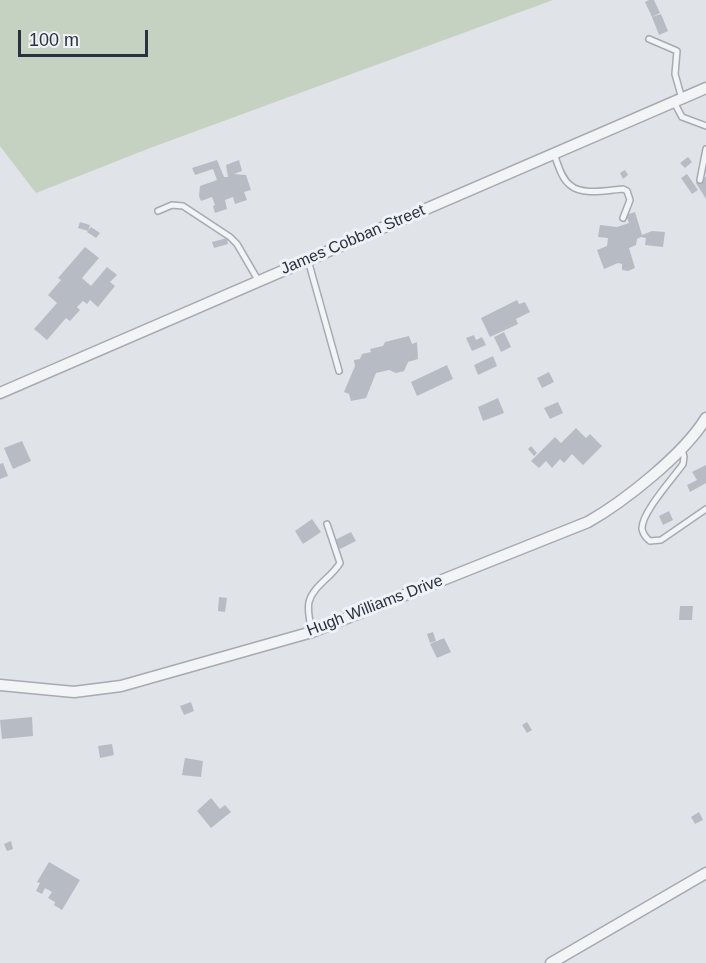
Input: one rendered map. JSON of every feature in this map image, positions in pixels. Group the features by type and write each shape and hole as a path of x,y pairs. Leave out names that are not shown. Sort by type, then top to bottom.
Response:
{"street":[{"name":"James Cobban Street","path":"0,393 706,88"},
{"name":"Hugh Williams Drive","path":"0,685 74,692 121,686 312,632 588,522 613,508 682,449 698,432 706,418"},
{"path":"550,963 706,873"}],"lane":[{"path":"649,39 675,48 677,51 675,74 682,117 706,126"},
{"path":"700,180 706,149"},
{"path":"554,154 570,186 581,190 623,189 627,191 630,200 623,218"},
{"path":"158,211 172,205 183,206 230,237 237,244 258,280"},
{"path":"308,260 339,371"},
{"path":"682,449 683,464 649,510 643,523 644,534 650,541 661,540 706,509"},
{"path":"312,632 309,601 340,563 327,524"}],"green space":[{"path":"0,0 553,0 150,148 36,193 0,146"}],"building":[{"path":"654,0 660,13 652,17 645,2"},
{"path":"661,14 668,31 659,35 652,17"},
{"path":"688,157 692,162 685,168 680,163"},
{"path":"217,160 224,177 228,177 226,165 239,160 242,171 234,174 246,175 251,190 244,192 247,200 235,204 233,197 225,200 227,209 215,213 212,197 201,201 199,196 200,186 217,180 213,169 195,175 192,168"},
{"path":"625,170 628,175 623,179 620,173"},
{"path":"687,174 698,190 692,194 681,178"},
{"path":"706,177 706,199 696,183"},
{"path":"635,212 642,235 652,231 665,232 663,247 645,245 646,238 641,237 637,239 636,245 629,248 635,268 628,271 622,270 622,264 618,263 604,269 597,250 607,246 608,238 598,237 600,225 617,227 629,223 626,215"},
{"path":"80,222 90,225 88,231 78,228"},
{"path":"91,227 100,233 96,238 87,232"},
{"path":"227,238 228,244 214,248 212,242"},
{"path":"85,247 99,258 82,278 91,286 107,267 117,275 110,282 115,286 98,307 90,300 87,304 83,301 77,307 80,310 70,321 66,318 47,340 34,329 57,303 48,295 61,280 58,278"},
{"path":"517,300 519,304 525,302 530,312 516,319 518,324 490,337 481,318"},
{"path":"504,332 511,347 501,352 494,337"},
{"path":"474,335 476,340 482,337 486,345 472,351 466,338"},
{"path":"409,336 412,344 417,342 418,359 408,362 404,371 396,373 389,370 376,373 366,398 351,401 349,394 344,392 355,366 354,360 360,359 362,354 371,352 370,349 383,346 385,342"},
{"path":"493,356 497,366 478,375 474,365"},
{"path":"447,365 453,379 417,396 411,382"},
{"path":"549,372 554,382 542,388 537,378"},
{"path":"498,398 504,413 483,421 478,407"},
{"path":"558,402 563,413 550,419 544,408"},
{"path":"576,428 586,438 590,434 602,446 583,465 572,454 564,463 560,459 552,468 546,461 539,468 531,461 555,437 561,443"},
{"path":"22,441 31,461 13,469 4,448"},
{"path":"531,446 537,453 534,456 528,449"},
{"path":"3,463 8,476 0,479 0,464"},
{"path":"706,465 706,483 690,492 687,485 697,480 692,472"},
{"path":"669,511 673,520 663,525 659,516"},
{"path":"312,519 321,532 303,544 295,531"},
{"path":"351,532 356,541 340,549 335,540"},
{"path":"219,597 227,598 225,612 218,611"},
{"path":"680,606 693,606 692,620 679,620"},
{"path":"433,632 436,641 430,643 427,634"},
{"path":"444,638 451,652 437,658 430,644"},
{"path":"191,702 194,711 184,715 180,706"},
{"path":"32,717 33,736 2,739 0,720"},
{"path":"527,722 532,730 527,733 522,725"},
{"path":"112,744 114,755 100,758 98,746"},
{"path":"185,758 203,761 201,777 182,775"},
{"path":"211,798 220,809 225,805 231,812 211,828 197,811"},
{"path":"699,812 703,820 695,824 691,817"},
{"path":"11,841 13,849 7,851 4,844"},
{"path":"49,862 80,880 62,910 48,898 52,892 45,888 42,894 36,891 40,883 37,882"}]}
